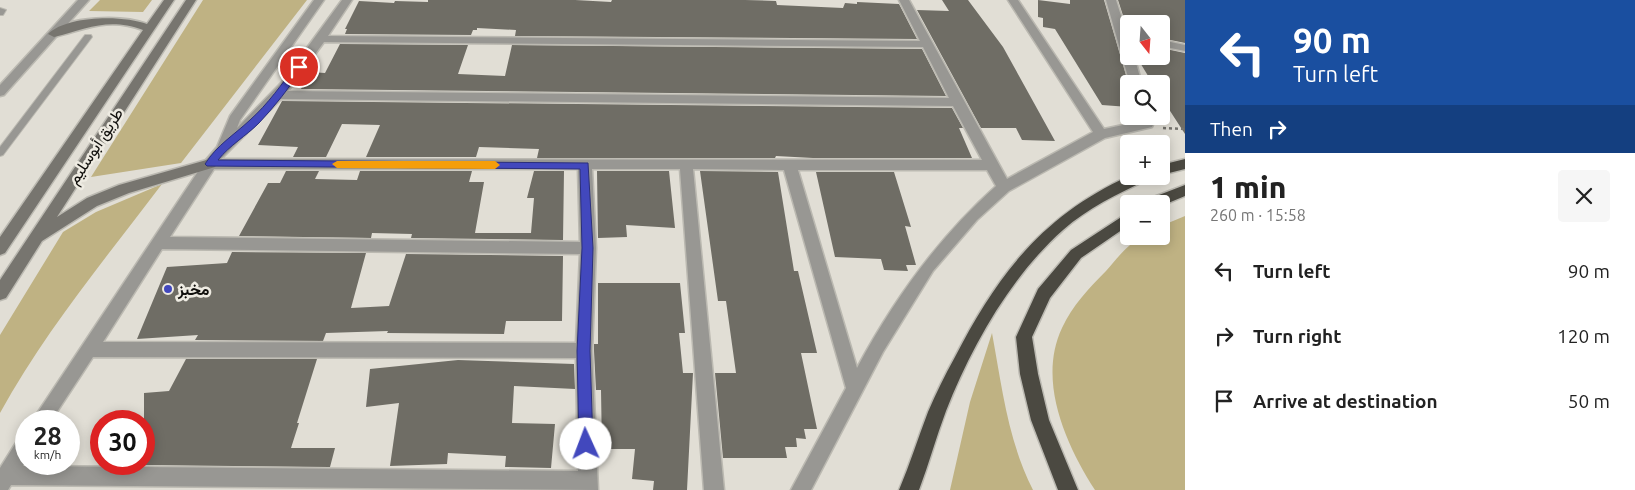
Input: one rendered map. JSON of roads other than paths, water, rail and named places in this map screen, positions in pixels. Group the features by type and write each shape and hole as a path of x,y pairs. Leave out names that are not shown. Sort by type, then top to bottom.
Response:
{"highway":[{"path":"1170,168 1185,164"},
{"path":"909,490 938,410 980,324 1013,273 1056,226 1084,206 1125,185"},
{"path":"1170,196 1185,190"},
{"path":"1068,490 1040,420 1029,374 1024,337 1044,294 1076,254 1120,223"}],"main road":[{"name":"طريق أبوسليم","path":"0,249 169,0"},
{"name":"طريق أبوسليم","path":"0,293 191,0"},
{"path":"54,34 75,25 96,21 134,22 149,29"},
{"path":"34,239 100,199 124,189 210,164"}],"street":[{"path":"0,92 84,0"},
{"path":"223,147 227,134 239,113 320,0"},
{"path":"49,410 210,164 223,147 254,122 279,95 347,0"},
{"path":"904,0 956,102 1004,186"},
{"path":"1014,0 1101,134"},
{"path":"1112,0 1120,22"},
{"path":"320,39 928,44"},
{"path":"1170,45 1185,48"},
{"path":"279,95 956,102"},
{"path":"801,490 854,387 928,267 972,216 1004,186 1101,134 1142,125"},
{"path":"210,164 991,165"},
{"path":"3,480 588,486 584,351 588,248 585,165"},
{"path":"686,165 714,490"},
{"path":"790,165 854,387"},
{"path":"158,243 588,248"},
{"path":"89,349 584,351"},
{"path":"3,480 15,461"}],"lane":[{"path":"0,153 88,37"}],"place":[{"name":"مخبز","path":"168,289"}]}
